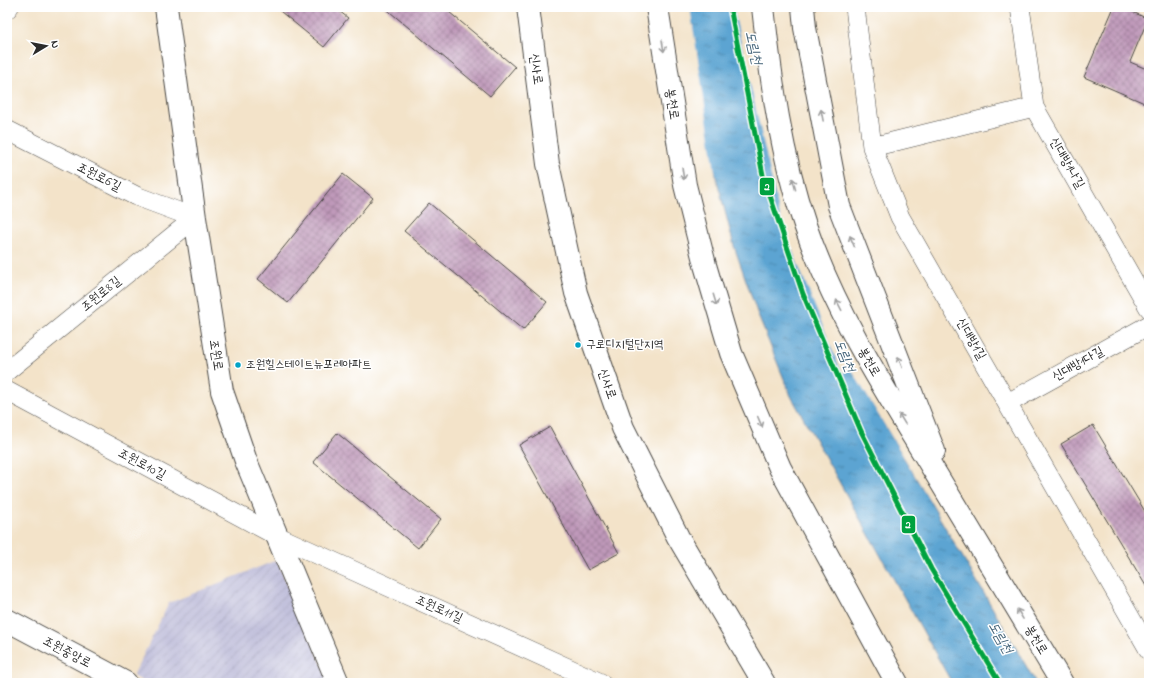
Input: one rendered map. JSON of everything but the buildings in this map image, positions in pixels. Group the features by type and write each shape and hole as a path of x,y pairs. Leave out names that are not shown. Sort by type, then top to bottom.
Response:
{"main road":[{"name":"조원로","path":"166,7 195,218 222,391 246,461 338,683"},
{"name":"신사로","path":"528,7 548,164 576,293 623,428 678,536 764,683"},
{"name":"봉천로","path":"658,7 685,185 705,265 731,354 780,468 897,683"},
{"name":"봉천로","path":"763,7 769,64 783,144 804,224 830,287 865,357 1062,683"},
{"path":"803,7 839,206 953,503"},
{"name":"조원중앙로","path":"7,620 126,683"}],"street":[{"name":"신대방1길","path":"855,7 872,147 900,217 1149,650"},
{"name":"신대방1나길","path":"1020,7 1034,107 1149,308"},
{"path":"872,147 1034,107"},
{"name":"조원로6길","path":"7,130 136,196 195,218"},
{"name":"조원로8길","path":"7,371 195,218"},
{"name":"신대방1다길","path":"1008,403 1149,325"},
{"name":"조원로10길","path":"7,391 277,536"},
{"name":"조원로11길","path":"277,536 601,683"}],"shaded area":[{"path":"277,560 330,683 146,683 133,676 169,603"}],"water":[{"name":"도림천","path":"688,7 749,7 753,44 772,152 791,223 816,293 836,337 859,380 1036,683 952,683 791,396 759,318 734,246 711,157"}],"pier":[{"path":"686,7 690,7 718,191 709,158 694,76"},
{"path":"733,7 751,7 758,66 772,146 794,227 818,293 852,364 994,607 851,369 842,373 782,225"}],"transit line":[{"name":"2","path":"730,7 763,175 803,294 861,431 931,569 1000,683"}],"place":[{"name":"구로디지털단지역","path":"578,345"},
{"name":"조원힐스테이트뉴포레아파트","path":"238,365"}]}
